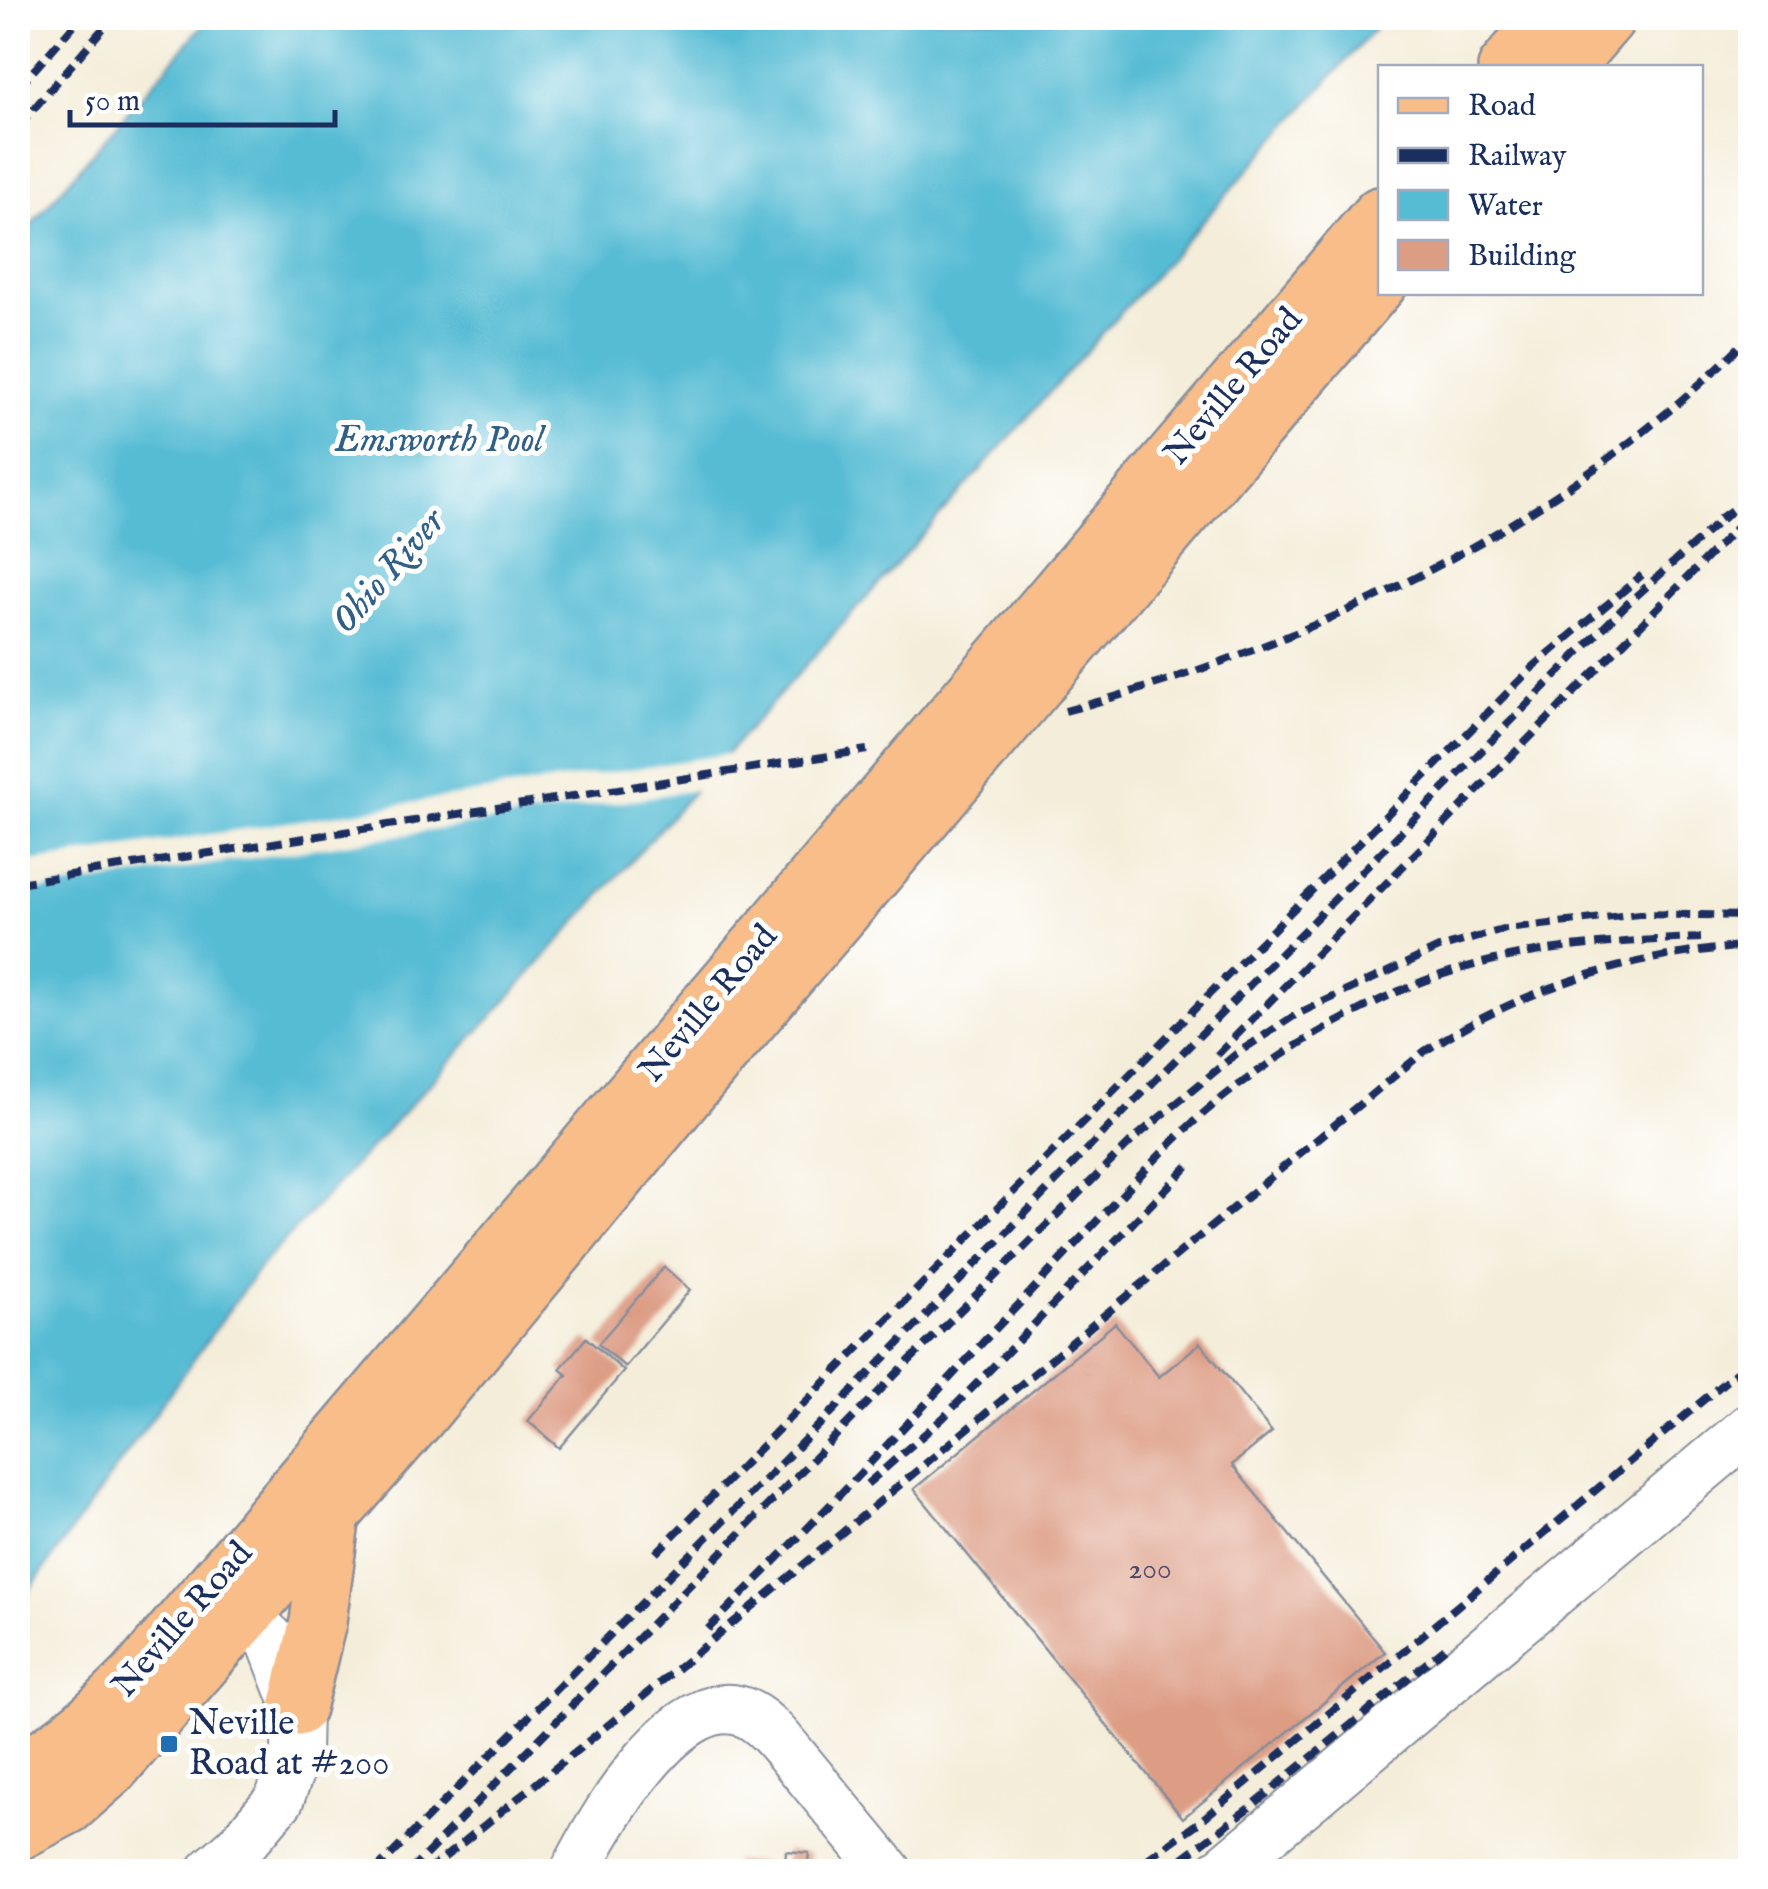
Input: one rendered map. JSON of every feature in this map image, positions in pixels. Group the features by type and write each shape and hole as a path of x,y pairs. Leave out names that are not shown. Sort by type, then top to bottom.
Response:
{"main road":[{"path":"1509,65 1548,18"},
{"path":"1567,65 1607,18"},
{"name":"Neville Road","path":"18,1832 68,1806 109,1770 214,1617 1378,217"},
{"name":"Neville Road","path":"18,1771 93,1720 136,1678 214,1617 332,1514 1378,284"},
{"path":"290,1692 318,1622 332,1514"}],"lane":[{"path":"1221,1872 1750,1428"},
{"path":"210,1872 238,1848 279,1800 296,1753 290,1692 270,1640 214,1617"},
{"path":"575,1872 596,1830 628,1783 688,1719 721,1708 749,1714 776,1738 888,1872"}],"water":[{"name":"Emsworth Pool","path":"209,18 1384,18 498,1010 258,1269 18,1606 18,240"}],"pier":[{"path":"734,753 702,789 18,894 18,864"}],"building":[{"path":"664,1267 690,1290 625,1367 598,1344"},
{"path":"1115,1323 1159,1377 1200,1343 1272,1432 1232,1465 1385,1652 1183,1818 914,1489"},
{"path":"586,1338 624,1371 559,1448 528,1421 567,1375 560,1369"},
{"path":"786,1851 809,1853 807,1872 733,1872 734,1861 785,1865"}],"railway":[{"path":"18,88 80,18"},
{"path":"18,127 112,18"},
{"path":"1065,711 1252,650 1344,612 1433,568 1518,519 1600,464 1678,403 1750,336"},
{"path":"1719,519 1750,497"},
{"path":"374,1872 1626,605 1731,511"},
{"path":"1217,1055 1750,514"},
{"path":"656,1553 1533,667 1642,575"},
{"path":"18,883 867,750"},
{"path":"409,1872 906,1364 1136,1137 1236,1054 1297,1014 1439,948 1506,929 1639,914 1750,916"},
{"path":"708,1629 883,1450 1162,1153 1259,1070 1326,1028 1433,977 1546,950 1701,938"},
{"path":"426,1872 1425,1051 1501,1009 1581,978 1664,957 1750,946"},
{"path":"867,1484 943,1418 1190,1164"},
{"path":"1129,1872 1198,1823 1750,1361"},
{"path":"1164,1872 1248,1809 1445,1648"}],"place":[{"name":"Neville Road at #200","path":"169,1744"}],"water label":[{"name":"Ohio River","path":"389,572"}]}
